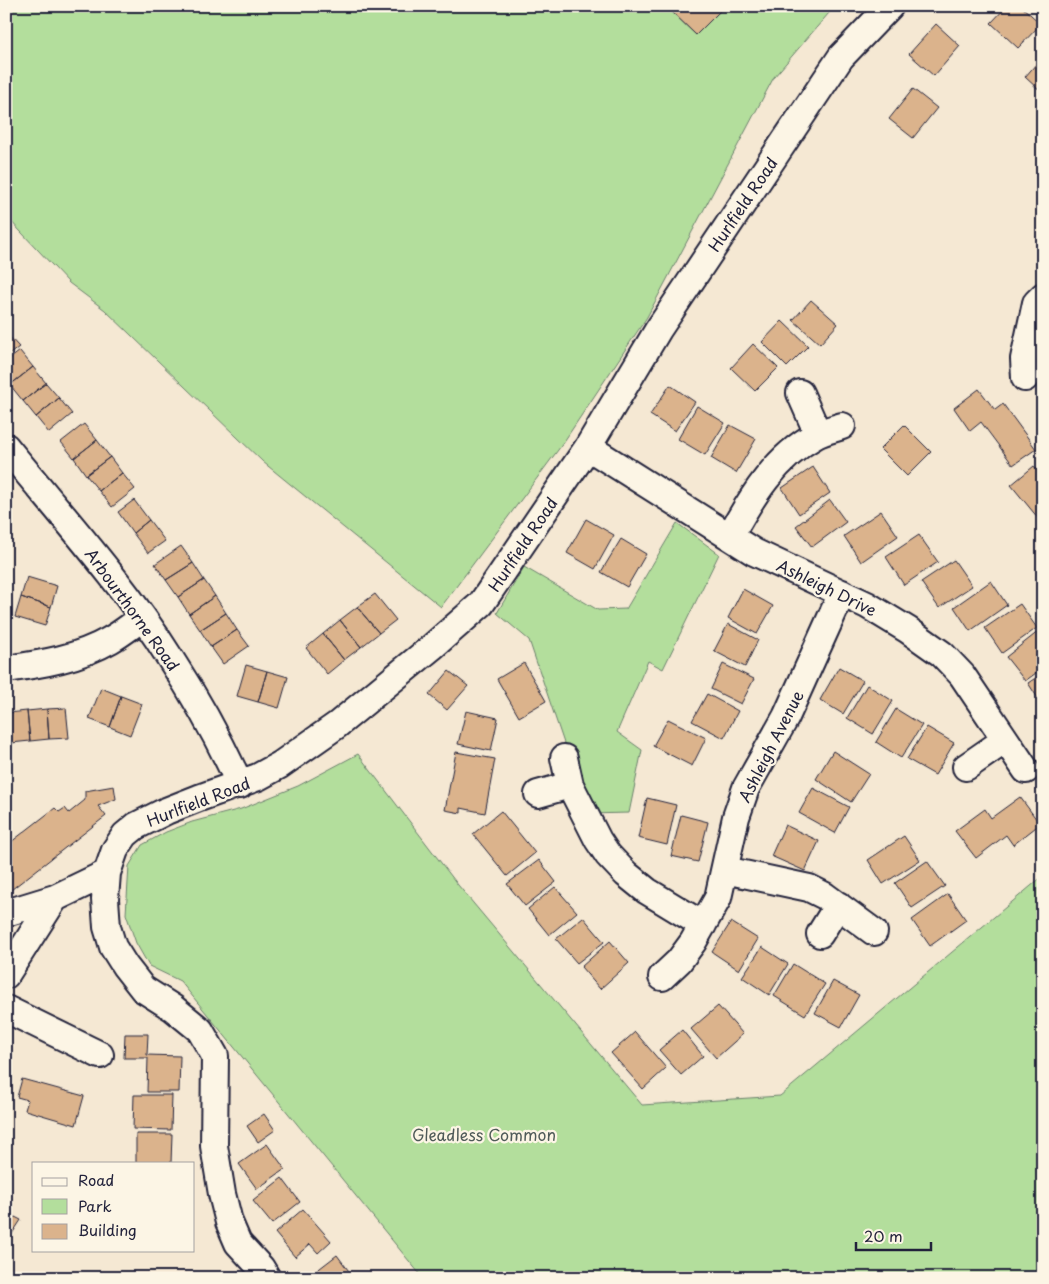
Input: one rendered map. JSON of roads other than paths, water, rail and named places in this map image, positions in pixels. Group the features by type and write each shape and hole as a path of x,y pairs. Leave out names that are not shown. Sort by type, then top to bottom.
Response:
{"street":[{"name":"Hurlfield Road","path":"267,1278 261,1268 238,1243 229,1222 222,1194 214,1146 215,1056 200,1030 173,1008 143,989 113,947 107,926 106,913 107,873 115,850 125,835 136,826 193,800 240,785 280,765 337,725 481,604 588,447 658,330 841,57 890,6"},
{"path":"1025,378 1024,359 1036,303 1043,296"},
{"path":"730,536 770,473 791,451 830,430 800,393"},
{"name":"Arbourthorne Road","path":"6,447 118,583 170,657 227,757 240,785"},
{"name":"Ashleigh Drive","path":"588,447 754,552 867,605 942,654 962,675 1026,770"},
{"name":"Ashleigh Avenue","path":"662,977 679,960 703,925 718,898 736,817 746,788 786,716 842,593"},
{"path":"6,669 55,661 83,652 110,640 142,618"},
{"path":"966,767 1006,740"},
{"path":"564,758 570,785 598,840 608,855 626,874 647,891 703,925"},
{"path":"538,794 570,785"},
{"path":"725,870 809,888 825,896 874,932"},
{"path":"6,913 56,898 107,873"},
{"path":"6,975 56,898"},
{"path":"820,934 838,905"},
{"path":"6,1009 100,1055"}],"park label":[{"name":"Gleadless Common","path":"484,1134"}]}
